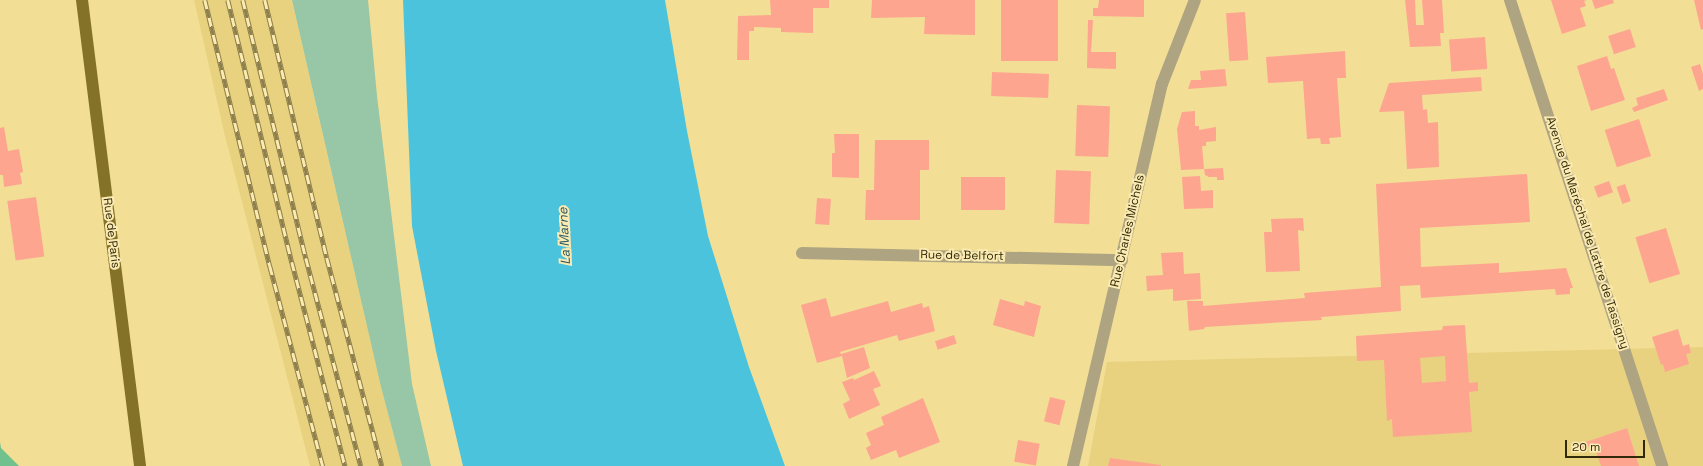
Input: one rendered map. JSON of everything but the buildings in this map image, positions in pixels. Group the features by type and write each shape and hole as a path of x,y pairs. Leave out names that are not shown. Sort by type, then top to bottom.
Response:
{"main road":[{"name":"Rue de Paris","path":"82,0 140,466"}],"street":[{"name":"Rue Charles Michels","path":"1073,466 1162,84 1194,0"},
{"name":"Avenue du Maréchal de Lattre de Tassigny","path":"1510,0 1662,466"},
{"name":"Rue de Belfort","path":"802,253 1122,260"}],"shaded area":[{"path":"194,0 292,0 381,387 402,466 310,466 224,132"},
{"path":"1703,347 1703,466 1088,466 1107,362"}],"green space":[{"path":"292,0 368,0 377,96 412,384 431,466 402,466 381,387"},
{"path":"0,442 1,448 19,466 0,466"}],"water":[{"name":"La Marne","path":"403,0 665,0 687,131 708,236 749,367 785,466 463,466 436,351 412,226"}],"railway":[{"path":"205,0 270,266 323,466"},
{"path":"228,0 292,262 345,466"},
{"path":"243,0 306,258 361,466"},
{"path":"265,0 327,258 382,466"}]}
